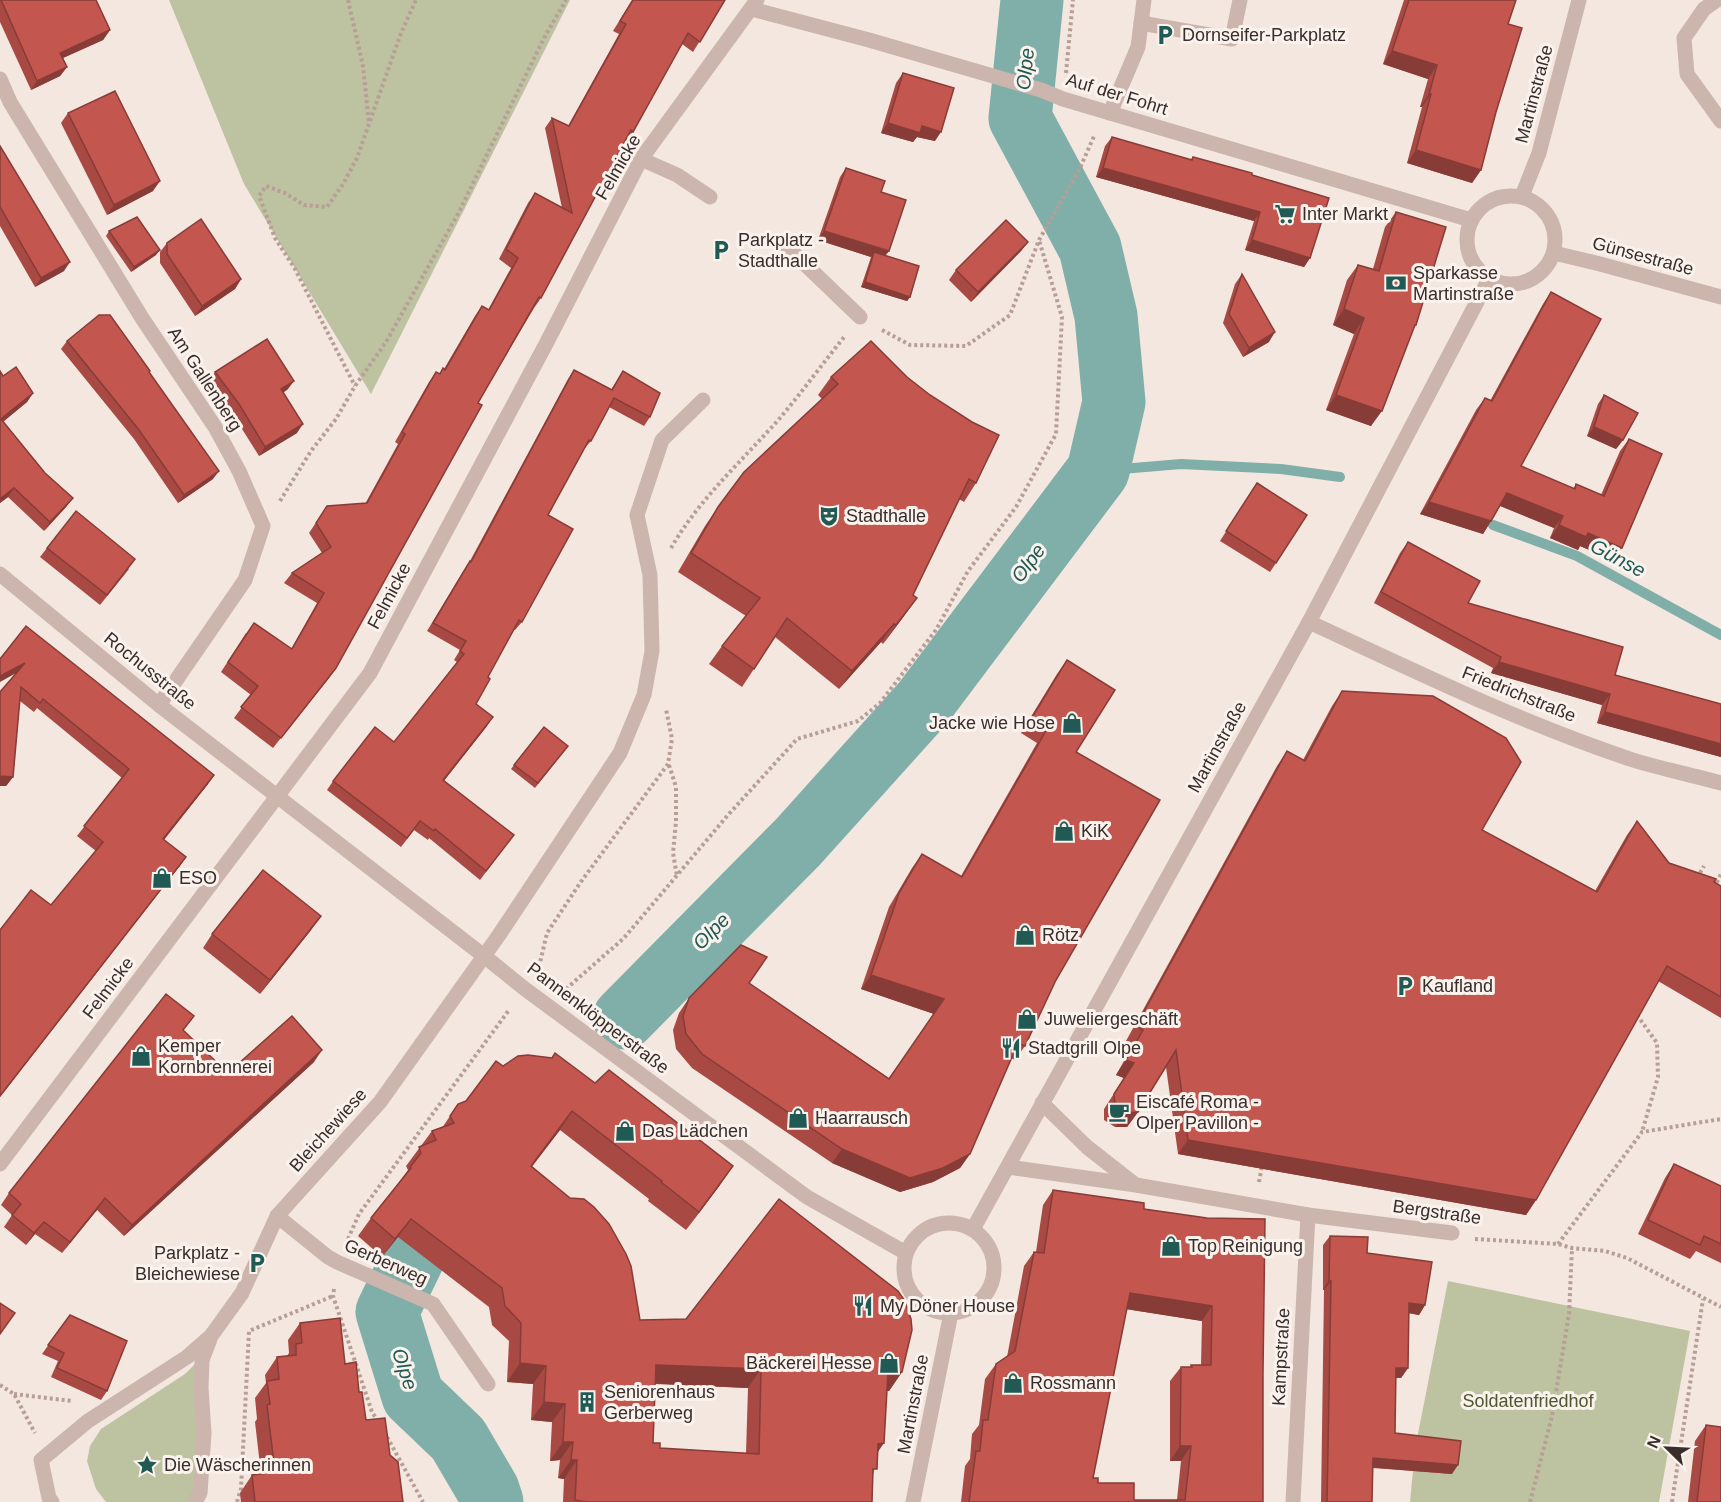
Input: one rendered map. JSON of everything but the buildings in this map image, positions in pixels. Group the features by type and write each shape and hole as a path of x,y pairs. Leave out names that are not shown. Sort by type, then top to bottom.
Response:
{"street":[{"path":"1110,113 1138,47 1143,0"},
{"path":"1141,23 1232,39 1240,0"},
{"name":"Martinstraße","path":"1522,196 1539,153 1579,0"},
{"path":"1717,0 1704,9 1684,38 1687,74 1721,121"},
{"name":"Auf der Fohrt","path":"755,4 1041,90 1063,99 1471,220"},
{"name":"Felmicke","path":"0,1164 370,673 547,342 641,159 755,4"},
{"name":"Am Gallenberg","path":"0,78 10,102 136,309 215,427 239,471 263,526"},
{"path":"641,159 677,175 710,197"},
{"path":"1522,196 1543,208 1550,218 1556,241 1554,253 1548,265 1528,281 1515,284 1489,279 1471,260 1467,246 1467,233 1471,220 1487,202 1498,197 1522,196"},
{"path":"786,246 860,317"},
{"name":"Günsestraße","path":"1554,253 1721,297"},
{"name":"Martinstraße","path":"973,1229 1309,622 1489,279"},
{"name":"Bleichewiese","path":"47,1455 88,1421 187,1357 211,1336 242,1293 277,1216 380,1102 484,956 620,753 644,695 652,651 650,575 637,515 662,440 703,400"},
{"path":"159,705 245,580 263,526"},
{"name":"Rochusstraße","path":"0,574 159,705 277,797"},
{"name":"Friedrichstraße","path":"1309,622 1466,695 1533,722 1633,760 1721,783"},
{"name":"Pannenklöpperstraße","path":"277,797 525,989 807,1197 906,1253"},
{"name":"Bergstraße","path":"1042,1103 1087,1147 1136,1185"},
{"name":"Bergstraße","path":"1008,1167 1136,1185 1308,1215 1452,1233"},
{"name":"Kampstraße","path":"1293,1502 1308,1215"},
{"name":"Gerberweg","path":"277,1216 328,1257 433,1304 488,1384"},
{"path":"943,1223 958,1223 973,1229 987,1242 993,1257 994,1269 991,1284 981,1300 968,1309 951,1313 935,1311 921,1304 910,1292 905,1281 903,1266 906,1253 914,1240 928,1228 943,1223"},
{"name":"Martinstraße","path":"913,1502 951,1313"},
{"name":"Bleichewiese","path":"195,1502 200,1493 204,1433 202,1360 211,1336"},
{"path":"47,1455 41,1460 52,1502"}],"path":[{"path":"348,0 363,66 369,124"},
{"path":"354,386 295,269 275,238 259,196 266,186 285,193 304,205 327,207 357,158 401,33 416,0"},
{"path":"263,526 311,451 336,419 354,386 386,342 459,212 544,38 566,0"},
{"path":"1063,99 1074,0"},
{"path":"668,553 684,526 722,480 780,418 860,317 910,345 966,346 1010,315 1039,240 1080,168"},
{"path":"548,1006 624,938 728,815 797,739 858,721 880,703 936,630 968,571 1016,507 1056,434 1062,316 1039,240"},
{"path":"525,989 539,965 547,933 580,883 668,764 672,739 665,706"},
{"path":"668,764 676,787 673,853 677,876"},
{"path":"1696,881 1704,866"},
{"path":"1712,891 1721,874"},
{"path":"1558,1244 1642,1132 1658,1077 1657,1043 1634,1011"},
{"path":"423,1502 372,1412 333,1296 338,1262 359,1214 503,1018"},
{"path":"1642,1132 1721,1119"},
{"path":"1262,1162 1262,1168"},
{"name":"Bergstraße","path":"1452,1233 1474,1238 1558,1244 1572,1248 1605,1251 1627,1258 1721,1307"},
{"path":"1530,1502 1552,1416 1569,1314 1572,1248"},
{"path":"237,1502 241,1489 249,1331 333,1296"},
{"path":"1672,1502 1703,1299"},
{"path":"0,1385 15,1394 74,1401 104,1411"},
{"path":"15,1394 47,1455"}],"green space":[{"path":"169,0 570,0 371,394 244,184"},
{"name":"Soldatenfriedhof","path":"1448,1281 1690,1331 1659,1502 1410,1502 1415,1449"},
{"path":"196,1363 195,1494 190,1502 106,1502 96,1489 87,1461 90,1446 101,1429 185,1374"}],"waterway":[{"name":"Olpe","path":"624,1018 798,842 924,702 1098,471 1114,402 1106,316 1090,248 1020,118 1032,0"},
{"name":"Günse","path":"1098,471 1181,464 1281,469 1340,477"},
{"name":"Günse","path":"1493,525 1577,556 1721,635"},
{"name":"Olpe","path":"416,1252 387,1312 413,1396 458,1439 488,1490 492,1502"}],"place":[{"name":"Dornseifer-Parkplatz","path":"1165,35"},
{"name":"Inter Markt","path":"1285,214"},
{"name":"Parkplatz - Stadthalle","path":"721,250"},
{"name":"Sparkasse Martinstraße","path":"1396,283"},
{"name":"Stadthalle","path":"829,516"},
{"name":"Jacke wie Hose","path":"1072,723"},
{"name":"KiK","path":"1064,831"},
{"name":"ESO","path":"162,878"},
{"name":"Rötz","path":"1025,935"},
{"name":"Kaufland","path":"1405,986"},
{"name":"Juweliergeschäft","path":"1027,1019"},
{"name":"Stadtgrill Olpe","path":"1011,1048"},
{"name":"Kemper Kornbrennerei","path":"141,1056"},
{"name":"Eiscafé Roma - Olper Pavillon -","path":"1119,1112"},
{"name":"Haarrausch","path":"798,1118"},
{"name":"Das Lädchen","path":"625,1131"},
{"name":"Top Reinigung","path":"1171,1246"},
{"name":"Parkplatz - Bleichewiese","path":"257,1263"},
{"name":"My Döner House","path":"863,1306"},
{"name":"Bäckerei Hesse","path":"889,1363"},
{"name":"Rossmann","path":"1013,1383"},
{"name":"Seniorenhaus Gerberweg","path":"587,1402"},
{"name":"Die Wäscherinnen","path":"147,1465"}]}
